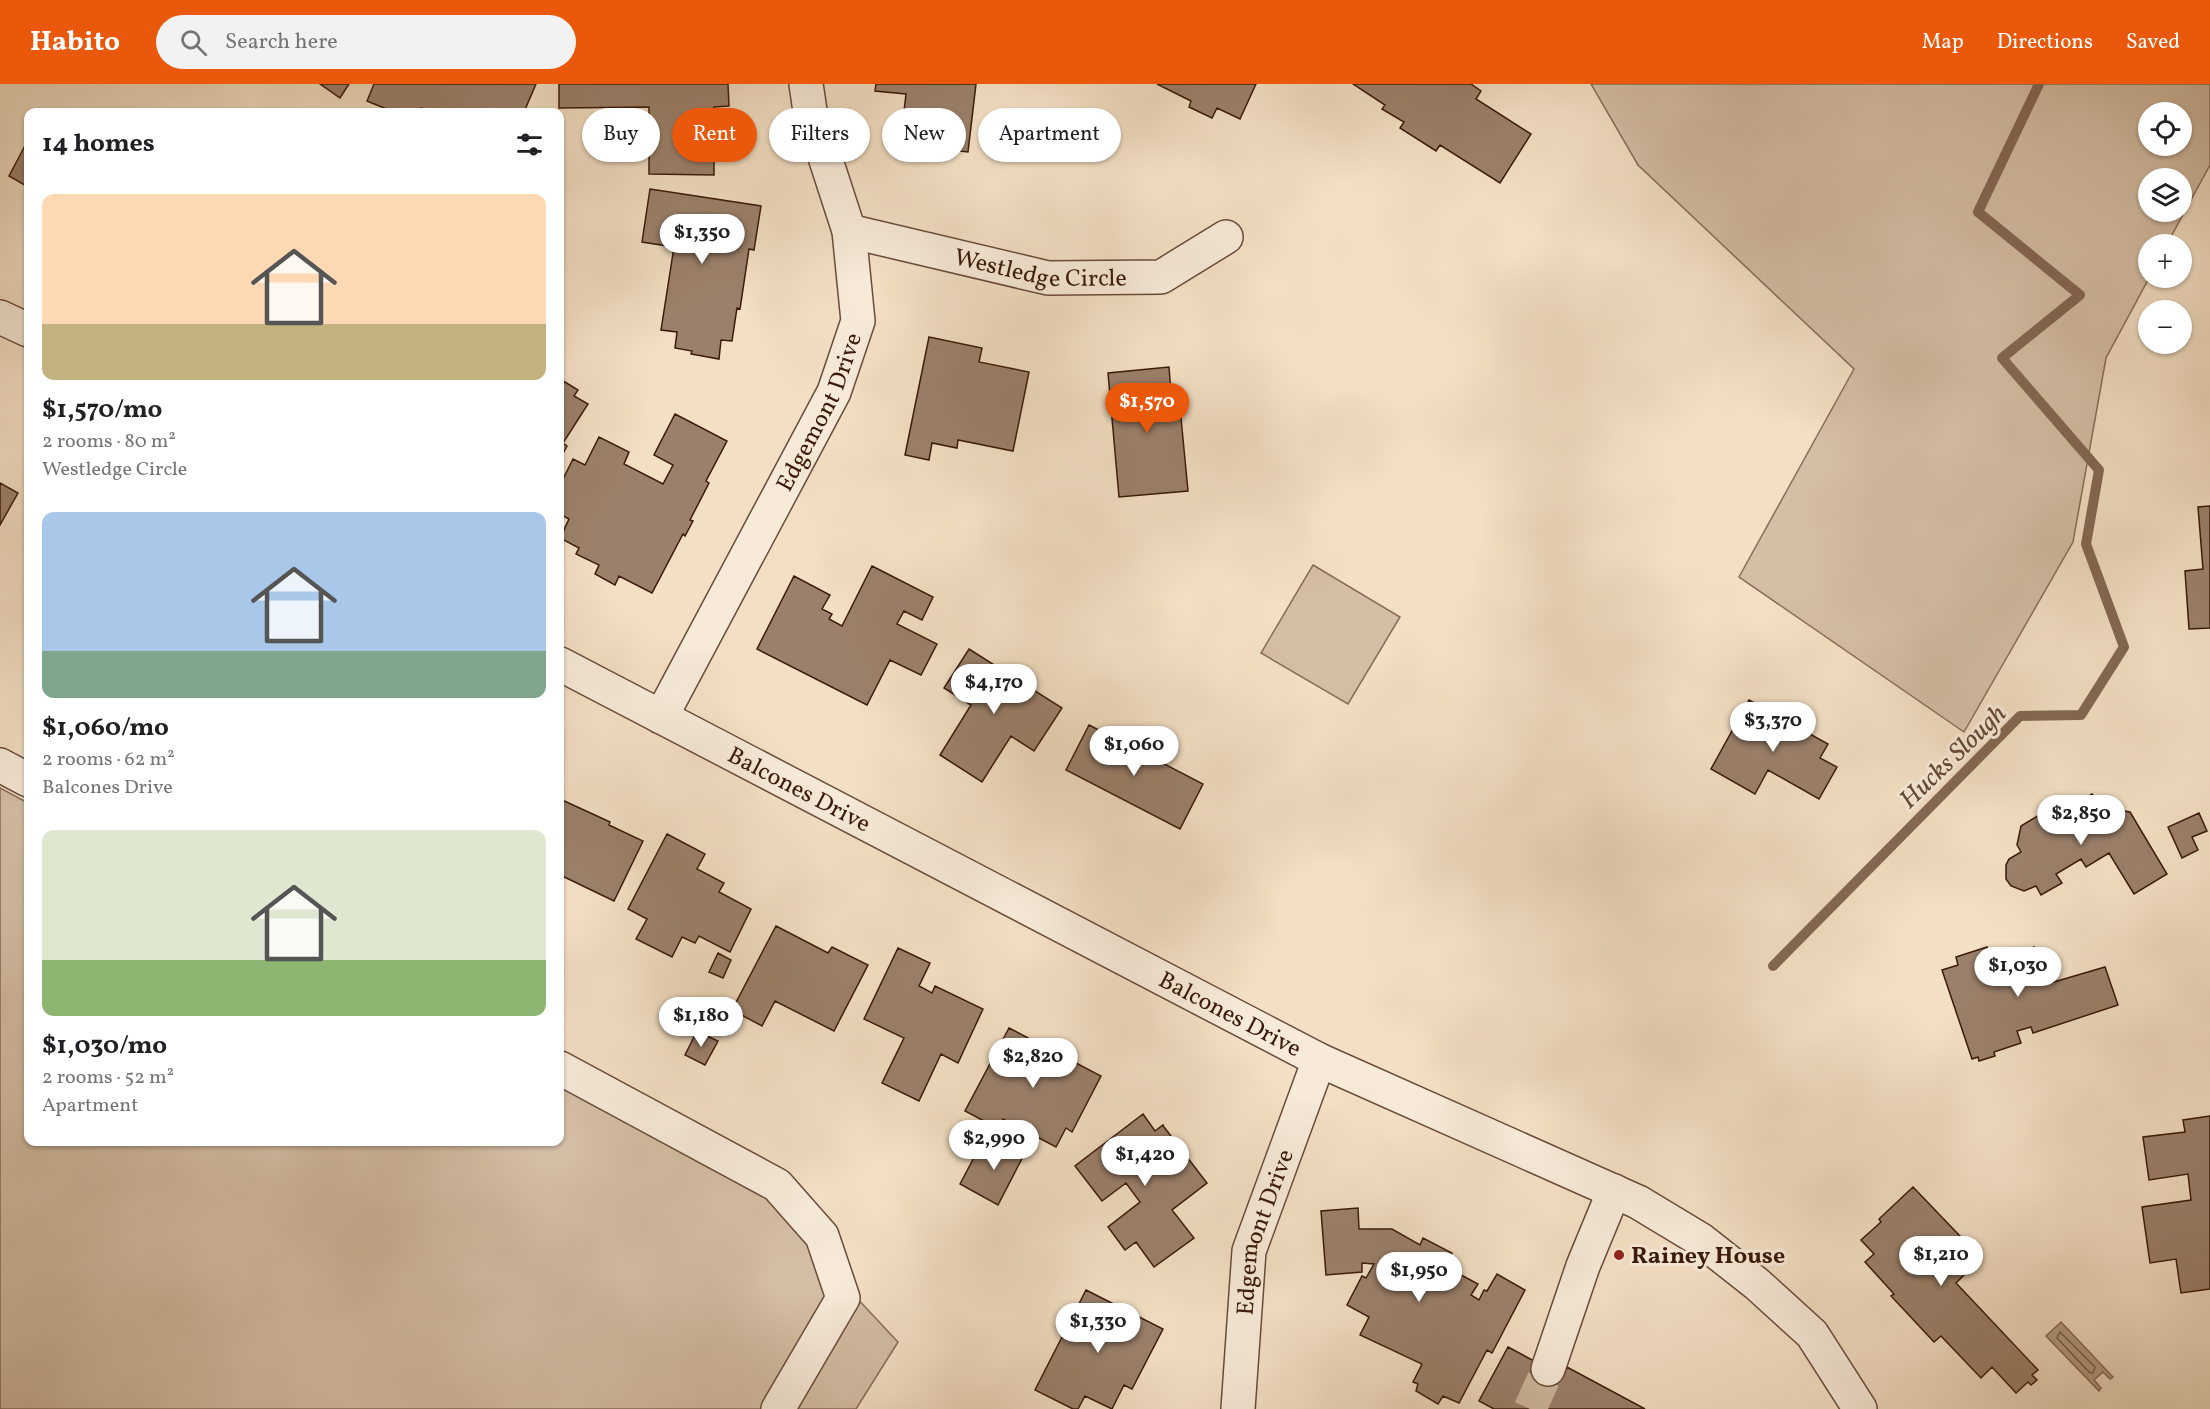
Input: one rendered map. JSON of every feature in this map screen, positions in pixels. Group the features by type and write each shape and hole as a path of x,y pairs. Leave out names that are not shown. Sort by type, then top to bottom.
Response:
{"street":[{"name":"Edgemont Drive","path":"661,717 834,392 858,321 849,231 810,111 806,84"},
{"name":"Westledge Circle","path":"849,231 1048,278 1161,277 1226,237"},
{"path":"0,317 24,328"},
{"name":"Balcones Drive","path":"564,666 1319,1060 1638,1202 1701,1240 1757,1284 1812,1334 1860,1409"},
{"path":"0,765 24,778"},
{"name":"Edgemont Drive","path":"1238,1409 1249,1251 1319,1060"},
{"path":"564,1070 777,1185 822,1236 843,1298 778,1409"},
{"path":"1548,1369 1583,1266 1614,1191"}],"shaded area":[{"path":"1591,84 2210,84 2210,165 2192,198 2192,168 2138,168 2138,222 2179,222 2172,234 2138,234 2138,288 2144,288 2106,358 2073,542 1964,732 1739,577 1854,369 1638,165"},
{"path":"1313,565 1400,617 1348,704 1261,653"},
{"path":"0,788 24,801 24,1146 564,1146 564,1086 775,1198 824,1263 898,1342 856,1409 0,1409"}],"water":[{"path":"2061,1322 2113,1377 2110,1379 2103,1372 2094,1380 2101,1388 2099,1391 2046,1336"}],"building":[{"path":"320,84 349,84 340,98"},
{"path":"374,84 536,84 526,108 384,108 367,101"},
{"path":"559,84 728,84 729,106 672,108 672,162 714,162 714,175 649,174 649,162 660,162 660,108 559,108"},
{"path":"876,84 976,84 968,152 966,152 966,108 904,108 906,94 875,91"},
{"path":"1157,84 1256,84 1240,119 1217,108 1212,118 1189,107 1191,101"},
{"path":"1353,84 1471,84 1481,91 1476,99 1531,134 1500,183 1440,145 1436,151 1400,128 1404,122 1382,109 1385,105"},
{"path":"24,148 24,185 9,176"},
{"path":"650,189 761,206 754,250 749,249 740,309 737,308 732,341 721,340 719,359 691,354 692,351 675,348 677,332 661,330 674,247 642,242"},
{"path":"929,337 982,348 979,362 1029,372 1013,451 958,440 957,448 932,443 929,460 905,455"},
{"path":"1169,367 1173,419 1181,418 1188,491 1119,497 1108,373"},
{"path":"564,381 578,390 574,396 588,404 564,441"},
{"path":"675,414 727,441 706,481 709,483 690,520 693,521 685,536 683,534 652,593 619,576 615,585 595,574 599,565 576,554 579,548 564,540 564,530 569,519 564,516 564,477 573,459 585,465 599,437 629,452 624,464 663,484 673,465 654,455"},
{"path":"0,483 18,493 0,525"},
{"path":"2210,506 2210,628 2189,629 2185,571 2203,569 2198,507"},
{"path":"872,566 933,597 922,620 904,611 897,624 937,644 921,675 890,660 867,705 757,649 794,576 830,595 822,609 832,614 829,619 842,626"},
{"path":"969,649 1062,708 1034,751 1011,736 982,782 940,755 971,705 944,688"},
{"path":"1749,700 1828,744 1820,758 1837,767 1819,799 1768,770 1755,794 1711,769"},
{"path":"1089,725 1203,784 1180,829 1066,770"},
{"path":"2092,794 2100,807 2130,812 2167,874 2134,894 2109,853 2086,867 2081,859 2056,874 2062,883 2041,895 2036,886 2024,891 2011,886 2006,879 2006,865 2009,859 2021,852 2017,845 2021,826 2066,799 2071,807"},
{"path":"564,801 610,822 609,825 643,841 614,901 564,877"},
{"path":"2199,813 2207,831 2192,837 2198,850 2182,858 2168,827"},
{"path":"667,834 705,854 697,869 724,883 719,892 751,909 730,952 699,936 695,943 682,937 672,957 636,939 647,919 628,909"},
{"path":"776,926 828,953 832,947 868,965 834,1031 775,1001 762,1026 732,1010"},
{"path":"1987,947 1991,962 2034,947 2047,984 2105,967 2118,1005 2033,1033 2031,1027 2017,1031 2021,1043 1994,1052 1995,1056 1979,1061 1978,1057 1972,1059 1942,970 1958,965 1956,957"},
{"path":"898,948 930,963 919,986 932,993 935,986 983,1009 958,1063 941,1054 919,1101 882,1083 904,1038 864,1019"},
{"path":"718,953 731,960 723,978 709,972"},
{"path":"1009,1028 1101,1076 1072,1132 1066,1128 1056,1147 1003,1119 999,1129 965,1111"},
{"path":"697,1031 718,1041 705,1065 685,1055"},
{"path":"1143,1114 1155,1131 1163,1125 1207,1183 1172,1210 1194,1238 1154,1267 1136,1242 1125,1250 1108,1227 1140,1202 1126,1183 1102,1201 1075,1166"},
{"path":"2210,1116 2210,1289 2181,1293 2176,1259 2150,1263 2142,1207 2191,1200 2188,1174 2149,1180 2143,1137 2185,1132 2183,1120"},
{"path":"1004,1137 1027,1149 998,1205 960,1184 977,1152 992,1161"},
{"path":"1913,1187 1981,1258 1956,1283 2038,1370 2032,1375 2037,1380 2031,1385 2028,1382 2016,1393 1992,1367 1981,1378 1941,1336 1934,1342 1891,1296 1894,1294 1865,1262 1874,1254 1861,1240 1881,1222 1879,1219"},
{"path":"1358,1208 1359,1229 1392,1229 1420,1245 1423,1238 1452,1253 1440,1276 1448,1279 1452,1270 1478,1284 1471,1295 1479,1300 1497,1274 1525,1290 1492,1353 1487,1350 1459,1403 1443,1396 1438,1404 1416,1391 1418,1384 1413,1382 1422,1364 1360,1335 1369,1317 1347,1305 1362,1276 1366,1278 1374,1264 1362,1263 1362,1272 1326,1275 1321,1211"},
{"path":"1086,1290 1163,1329 1132,1389 1124,1385 1112,1409 1085,1396 1078,1409 1073,1409 1035,1390"},
{"path":"1508,1347 1562,1376 1567,1367 1645,1409 1494,1409 1479,1401"}],"waterway":[{"name":"Hucks Slough","path":"1773,966 2020,716 2081,715 2124,647 2086,544 2099,470 2002,358 2080,295 1978,212 2039,84"}],"tunnel":[{"path":"1530,1409 1548,1369"}],"place":[{"name":"Rainey House","path":"1619,1255"}]}
